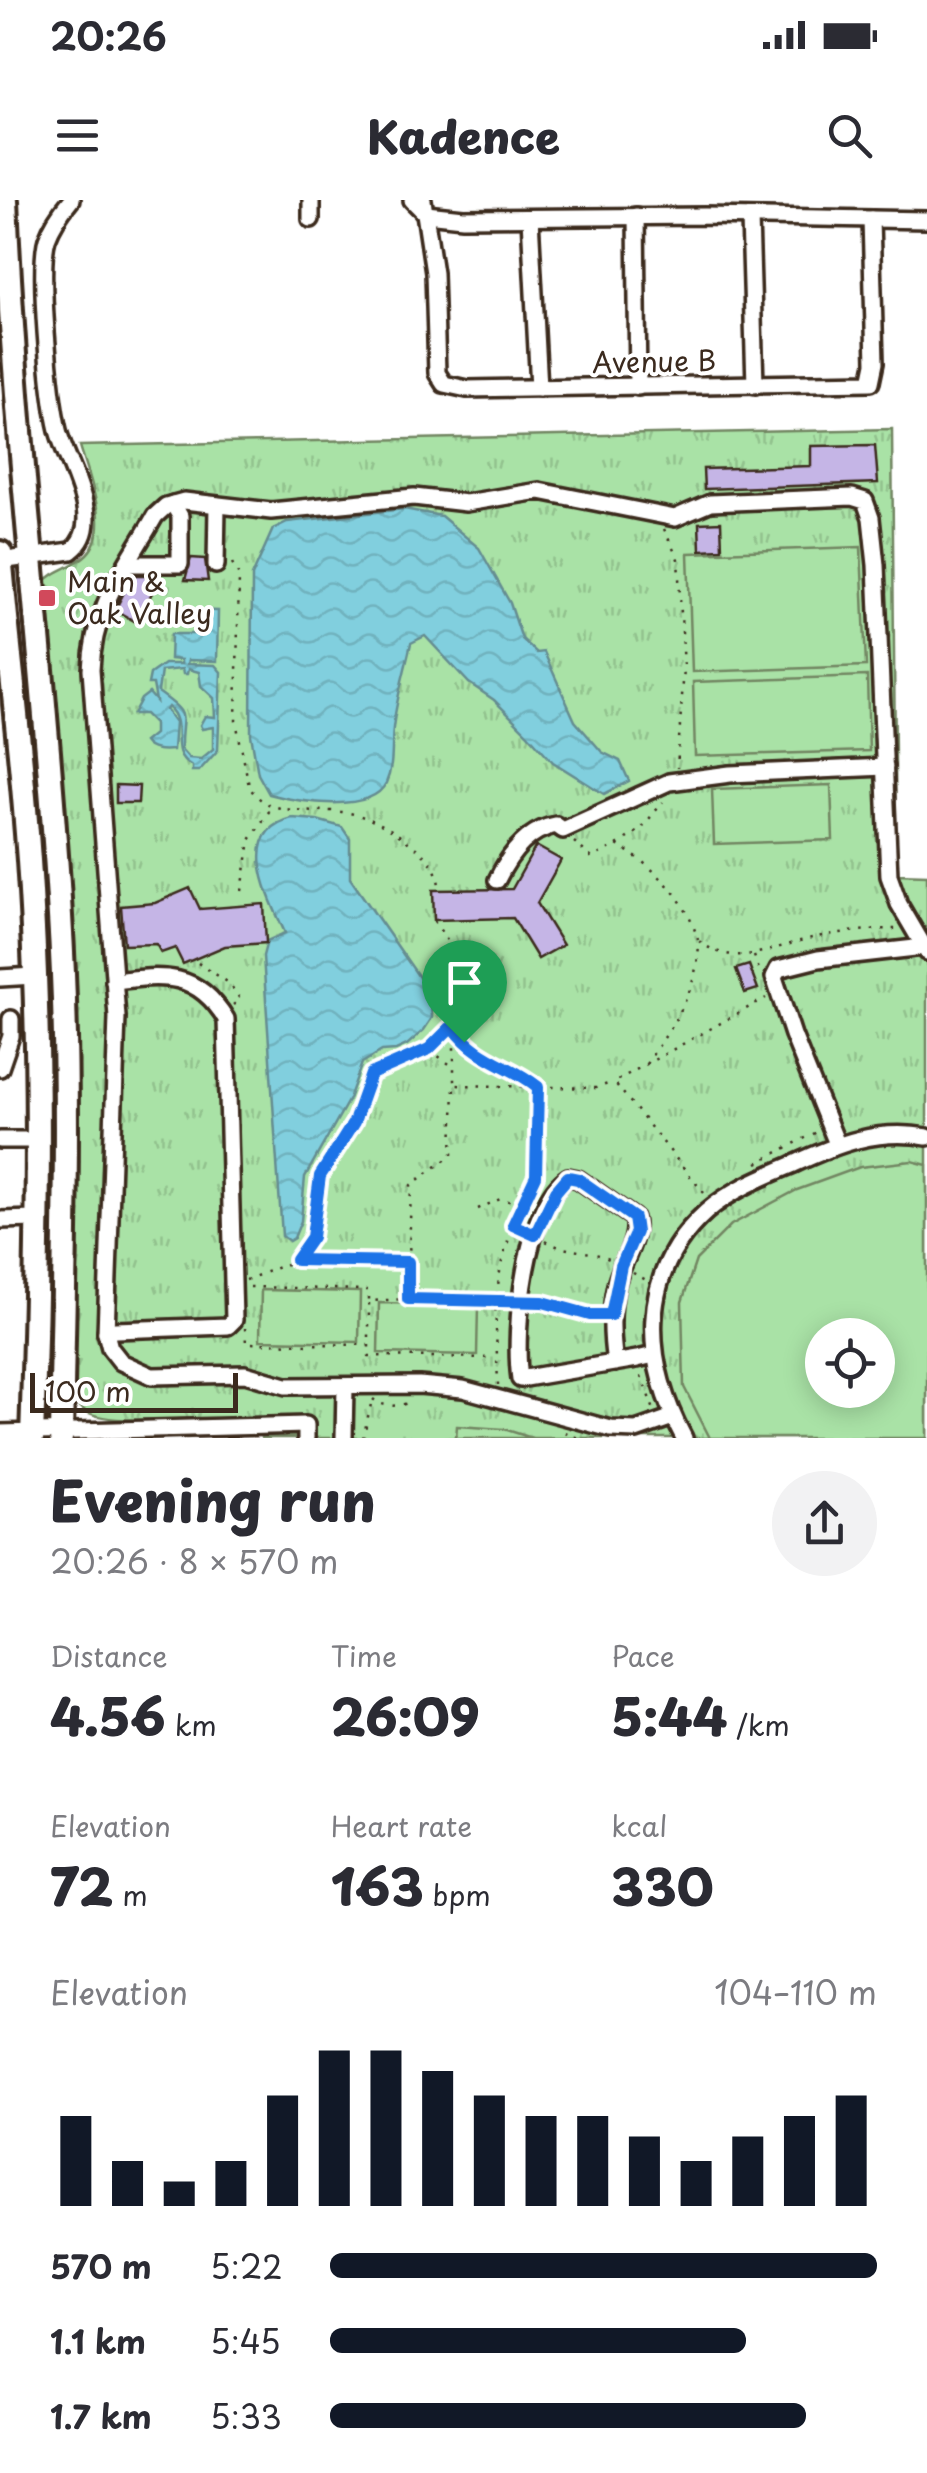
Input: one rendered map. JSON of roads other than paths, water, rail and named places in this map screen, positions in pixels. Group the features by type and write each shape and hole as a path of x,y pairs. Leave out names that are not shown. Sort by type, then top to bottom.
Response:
{"highway":[{"path":"5,200 10,318 53,811 62,972 66,1112 61,1434"},
{"path":"0,552 3,617 26,810 34,974 37,1140 32,1434"},
{"path":"34,974 62,972"}],"street":[{"path":"0,561 71,551 80,544 85,528 79,483 56,417 44,265 52,227 71,200"},
{"path":"311,200 311,219"},
{"path":"412,200 424,207 530,218 927,220"},
{"name":"Avenue B","path":"424,207 434,273 435,364 440,381 467,389 871,382 875,364 871,220"},
{"path":"636,216 638,387"},
{"path":"530,218 539,388"},
{"path":"750,218 754,385"},
{"path":"673,1417 636,1430 611,1429 441,1386 372,1392 345,1387 286,1386 245,1374 152,1376 121,1362 110,1348 106,1333 117,1017 90,670 101,607 156,516 184,501 271,511 414,497 466,504 539,490 675,518 710,502 852,497 865,501 871,518 876,565 889,876 899,904 925,950 818,959 778,969 774,977 792,1035 837,1144"},
{"path":"128,564 180,564 180,516 173,504"},
{"path":"216,561 217,504"},
{"path":"497,880 515,850 530,835 547,827 563,830 676,781 730,774 884,767"},
{"path":"0,978 34,974"},
{"path":"106,1333 228,1326 234,1320 226,1019 202,990 181,979 114,981"},
{"path":"0,1068 10,1036 6,1019 35,1018"},
{"path":"684,1438 664,1398 652,1334 658,1289 694,1223 738,1190 837,1144 886,1134 927,1137"},
{"path":"0,1140 37,1140"},
{"path":"615,1363 611,1315 621,1266 636,1232 634,1218 578,1179 568,1177 542,1214 535,1235 516,1338 520,1379 615,1363 654,1355"},
{"path":"0,1220 36,1219"},
{"path":"344,1438 345,1387"},
{"path":"0,1434 306,1424 306,1438"}],"water":[{"path":"404,509 441,516 479,548 510,603 522,639 537,653 544,652 575,721 602,752 620,761 629,781 604,794 553,762 425,636 411,643 394,717 390,769 378,793 365,799 333,803 269,794 258,774 251,735 252,576 273,529 287,522"},
{"path":"192,610 218,611 217,661 188,660 187,664 215,665 221,672 218,750 199,771 192,771 180,753 177,722 168,707 166,710 175,722 173,750 157,750 147,745 144,742 154,734 154,723 145,714 133,714 149,693 156,701 153,684 148,684 150,674 164,664 181,664 181,660 170,659 171,634 200,634 200,626 191,625","holes":["182,669 183,674 188,669 199,672 201,686 214,698 215,717 205,716 200,725 202,729 213,727 213,749 201,759 189,758 181,749 180,711 158,692 161,671"]},
{"path":"292,818 342,827 350,839 350,878 430,993 432,1018 407,1045 382,1051 362,1063 349,1099 305,1177 301,1221 289,1241 282,1236 263,956 267,941 285,933 265,885 260,852 264,837 274,826"}],"place":[{"name":"Main & Oak Valley","path":"47,598"}]}
